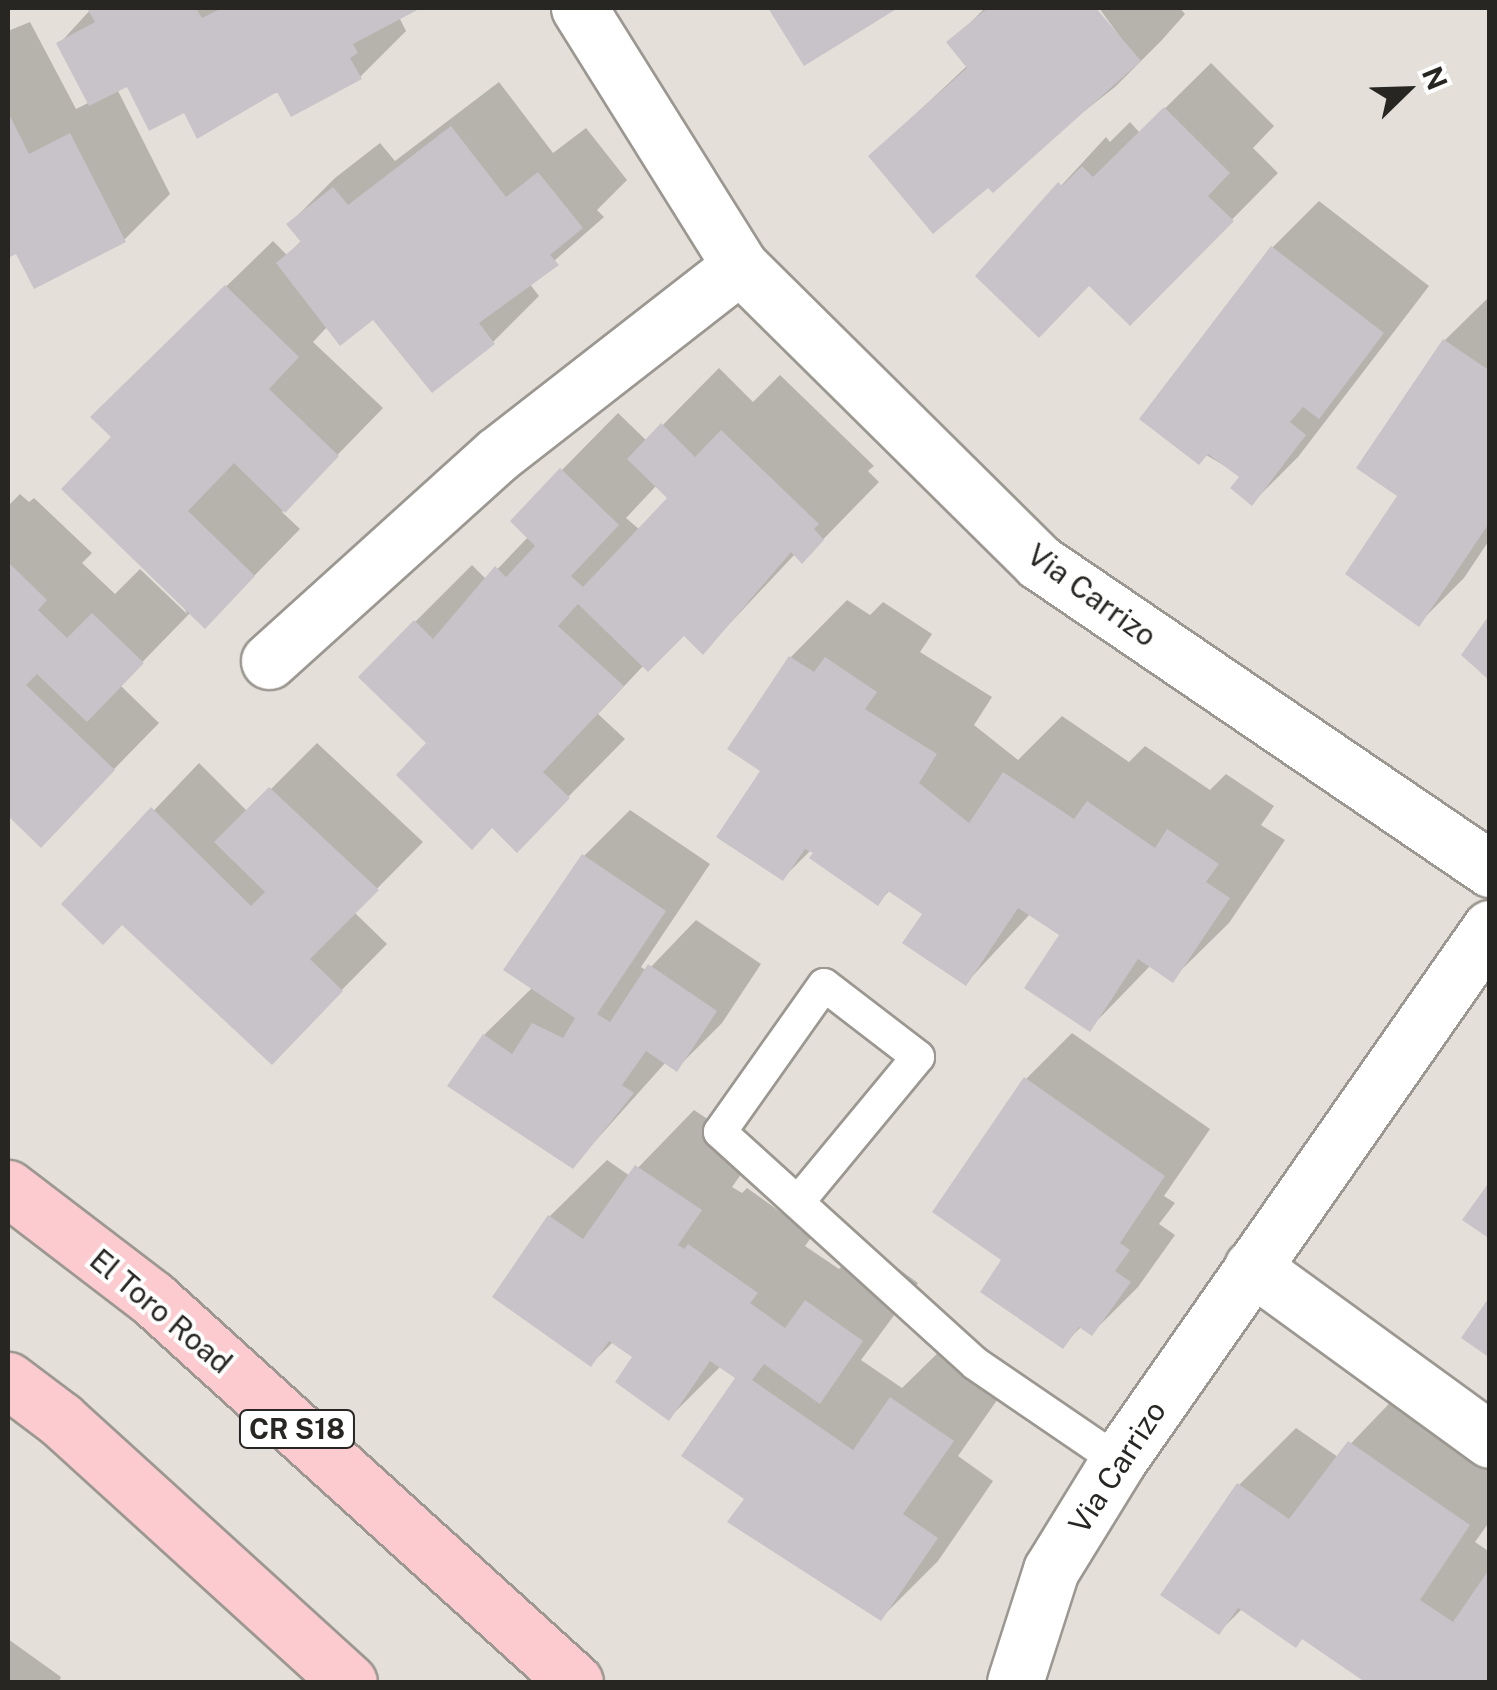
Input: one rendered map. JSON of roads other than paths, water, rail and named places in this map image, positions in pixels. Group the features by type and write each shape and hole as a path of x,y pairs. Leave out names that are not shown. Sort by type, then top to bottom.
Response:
{"main road":[{"name":"El Toro Road","path":"8,1188 152,1298 576,1682"},
{"path":"8,1380 61,1420 350,1682"}],"street":[{"name":"Via Carrizo","path":"578,8 740,266 1039,562 1490,870"},
{"path":"269,661 496,455 740,266"},
{"name":"Via Carrizo","path":"1015,1682 1051,1570 1118,1461 1490,928"},
{"path":"1252,1267 1490,1440"}],"lane":[{"path":"798,1202 918,1057 824,985 720,1132 976,1364 1118,1461"}]}
